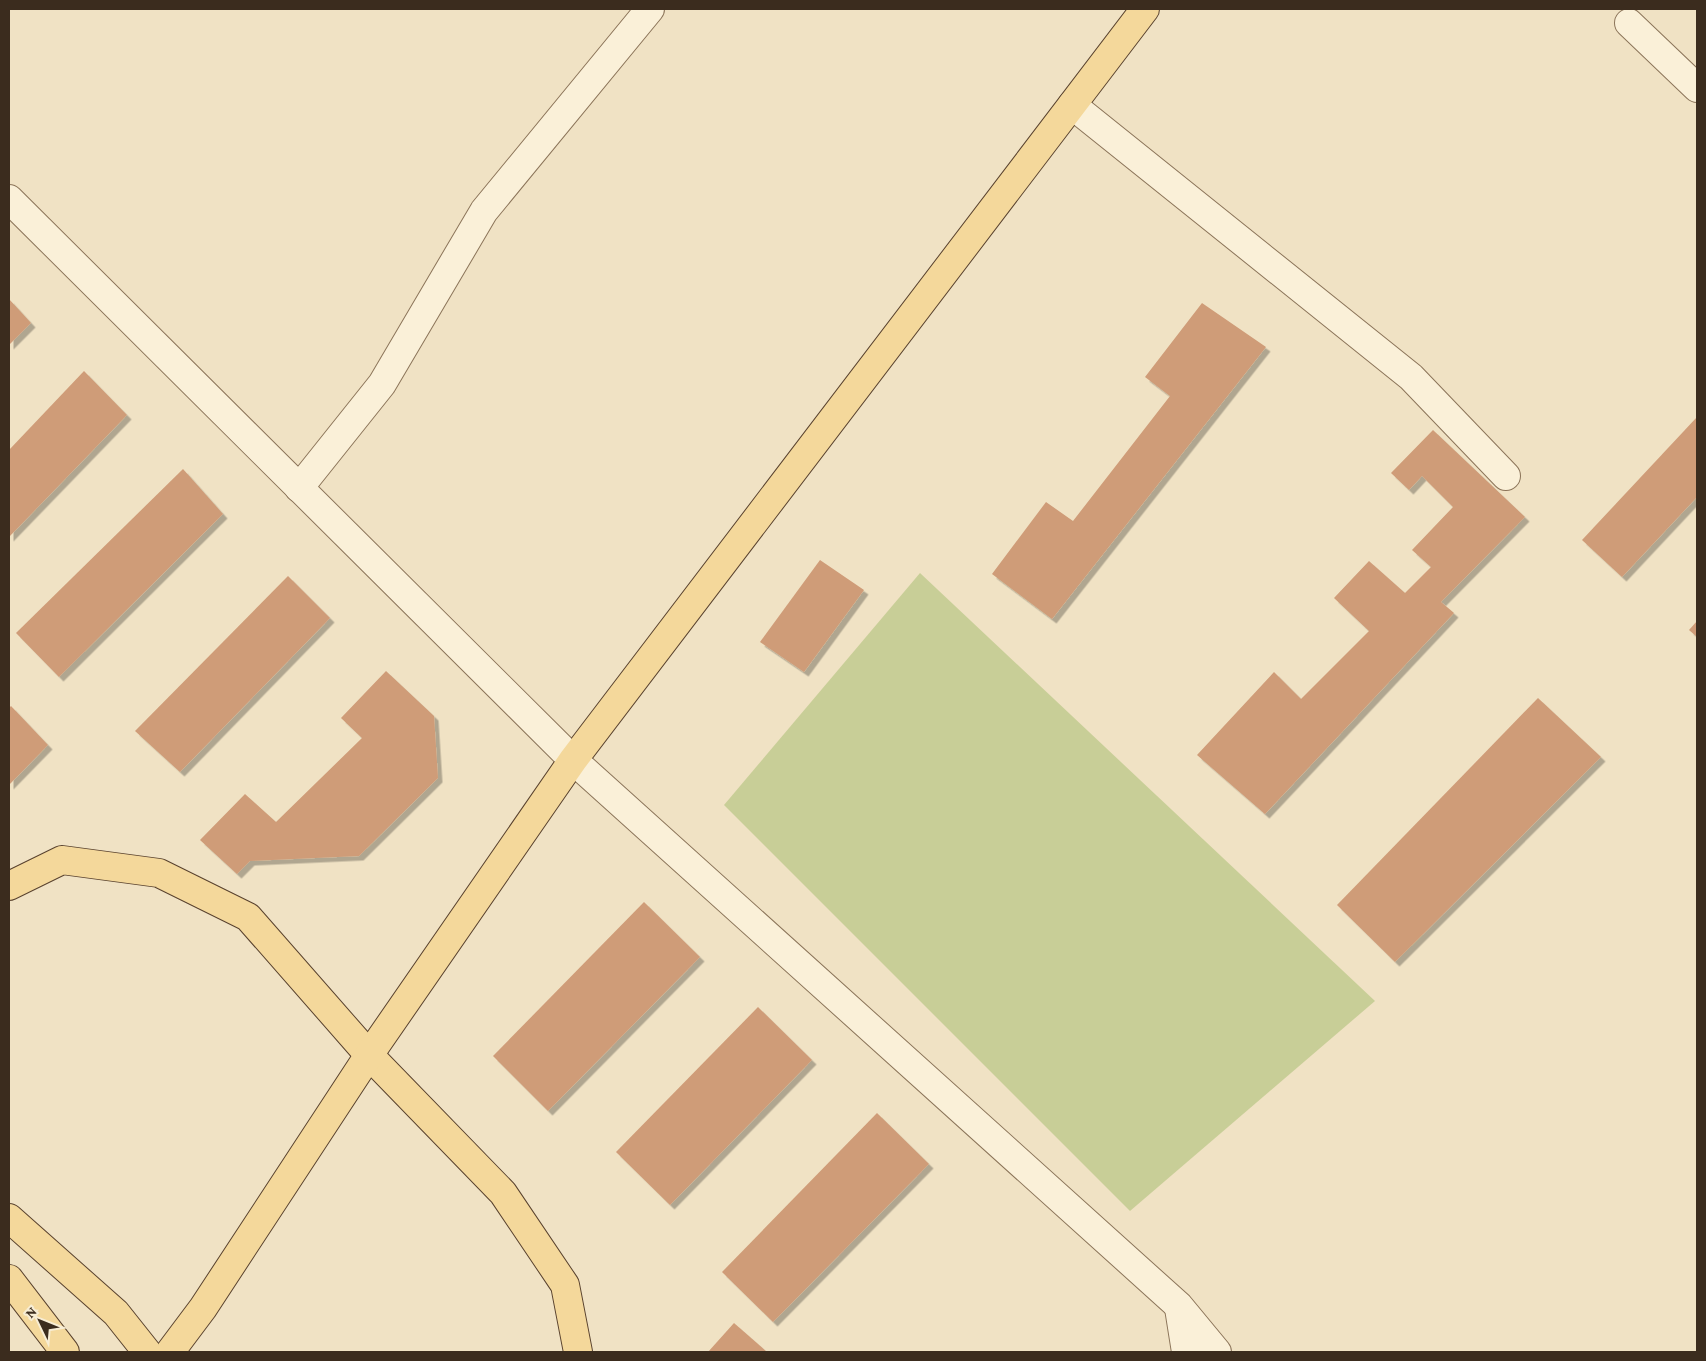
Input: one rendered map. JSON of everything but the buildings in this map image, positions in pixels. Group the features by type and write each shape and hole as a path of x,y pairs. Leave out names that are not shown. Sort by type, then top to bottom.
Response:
{"main road":[{"path":"170,1352 203,1308 369,1055 573,760 1145,9"},
{"path":"9,886 62,860 159,873 248,917 369,1055 503,1193 565,1285 578,1352"},
{"path":"9,1218 116,1313 147,1352"},
{"path":"9,1279 65,1352"}],"street":[{"path":"299,488 382,384 484,211 650,9"},
{"path":"1629,23 1697,88"},
{"path":"1072,105 1411,377 1506,476"},
{"path":"9,199 573,760 1178,1306 1217,1352"},
{"path":"1178,1306 1186,1352"}],"green space":[{"path":"920,573 1375,1001 1130,1211 724,805"}]}
